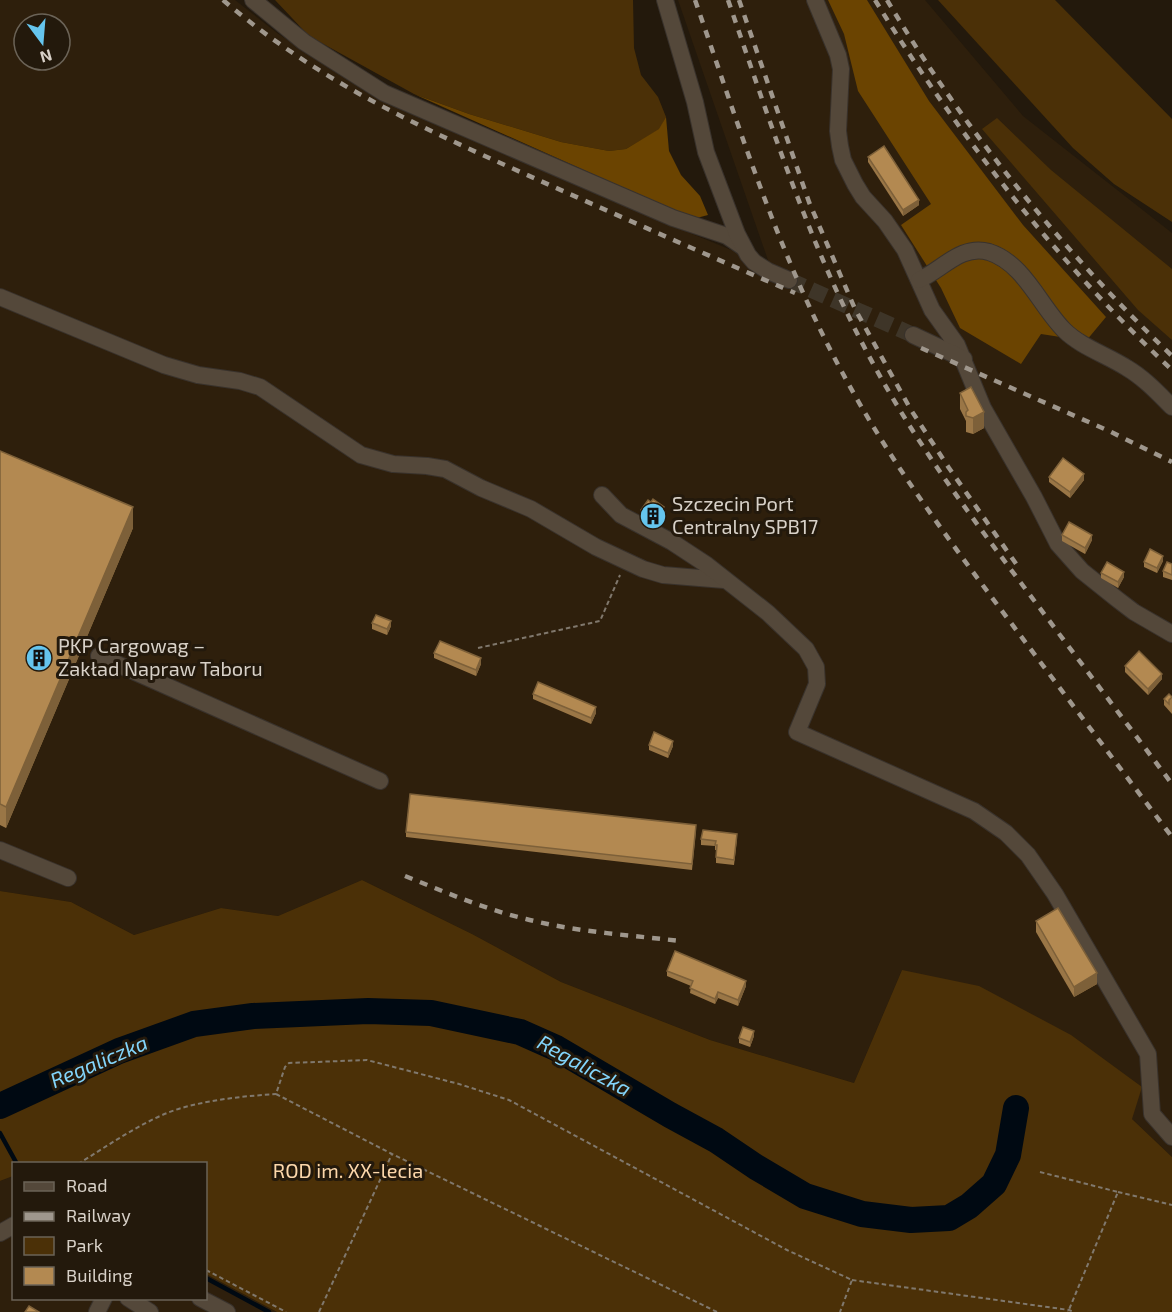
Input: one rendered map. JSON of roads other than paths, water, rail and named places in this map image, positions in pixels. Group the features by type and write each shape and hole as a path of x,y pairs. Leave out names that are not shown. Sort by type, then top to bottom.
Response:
{"lane":[{"path":"253,0 304,42 384,93 673,218 727,236 743,247 761,267 789,280"},
{"path":"665,0 695,102 706,152 743,247"},
{"path":"815,0 832,38 841,69 838,131 843,160 863,197 899,238 932,310 964,359 983,408 1058,544 1082,571 1117,598 1172,634"},
{"path":"919,280 962,254 972,251 989,252 1018,272 1070,336 1130,369 1172,407"},
{"path":"0,297 164,365 198,375 240,381 260,387 361,454 393,464 427,466 445,470 540,513 596,548 627,562 663,575 726,580"},
{"path":"914,334 964,359"},
{"path":"602,495 621,515 672,542 726,580 768,613 806,649 814,661 817,684 797,732 974,811 1006,833 1028,855 1055,894 1148,1054 1152,1114 1172,1137"},
{"path":"99,656 380,782"},
{"path":"0,850 68,878"},
{"path":"130,1300 150,1312"},
{"path":"202,1300 227,1312"}],"waterway":[{"name":"Regaliczka","path":"0,1106 119,1051 194,1024 253,1016 368,1011 431,1013 520,1032 556,1048 716,1140 805,1196 862,1214 911,1220 949,1218 969,1206 994,1184 1008,1155 1016,1108"},
{"path":"0,1133 16,1162"},
{"path":"207,1279 269,1312"}],"tunnel":[{"path":"789,280 913,335"}],"railway":[{"path":"223,0 294,54 330,77 405,118 525,174 795,293"},
{"path":"695,0 779,236 819,327 860,405 899,468 942,529 1172,837"},
{"path":"728,0 791,181 827,270 869,356 921,444 960,500 1172,784"},
{"path":"739,0 809,202 855,309 911,410 1019,568"},
{"path":"875,0 940,99 1011,195 1088,285 1172,370"},
{"path":"887,0 949,96 1018,187 1092,274 1172,356"},
{"path":"921,348 1109,431 1172,462"},
{"path":"405,876 480,905 526,919 583,930 680,941"}],"place":[{"name":"Szczecin Port Centralny SPB17","path":"653,516"},
{"name":"PKP Cargowag – Zakład Napraw Taboru","path":"39,658"}],"park label":[{"name":"ROD im. XX-lecia","path":"348,1171"}]}
